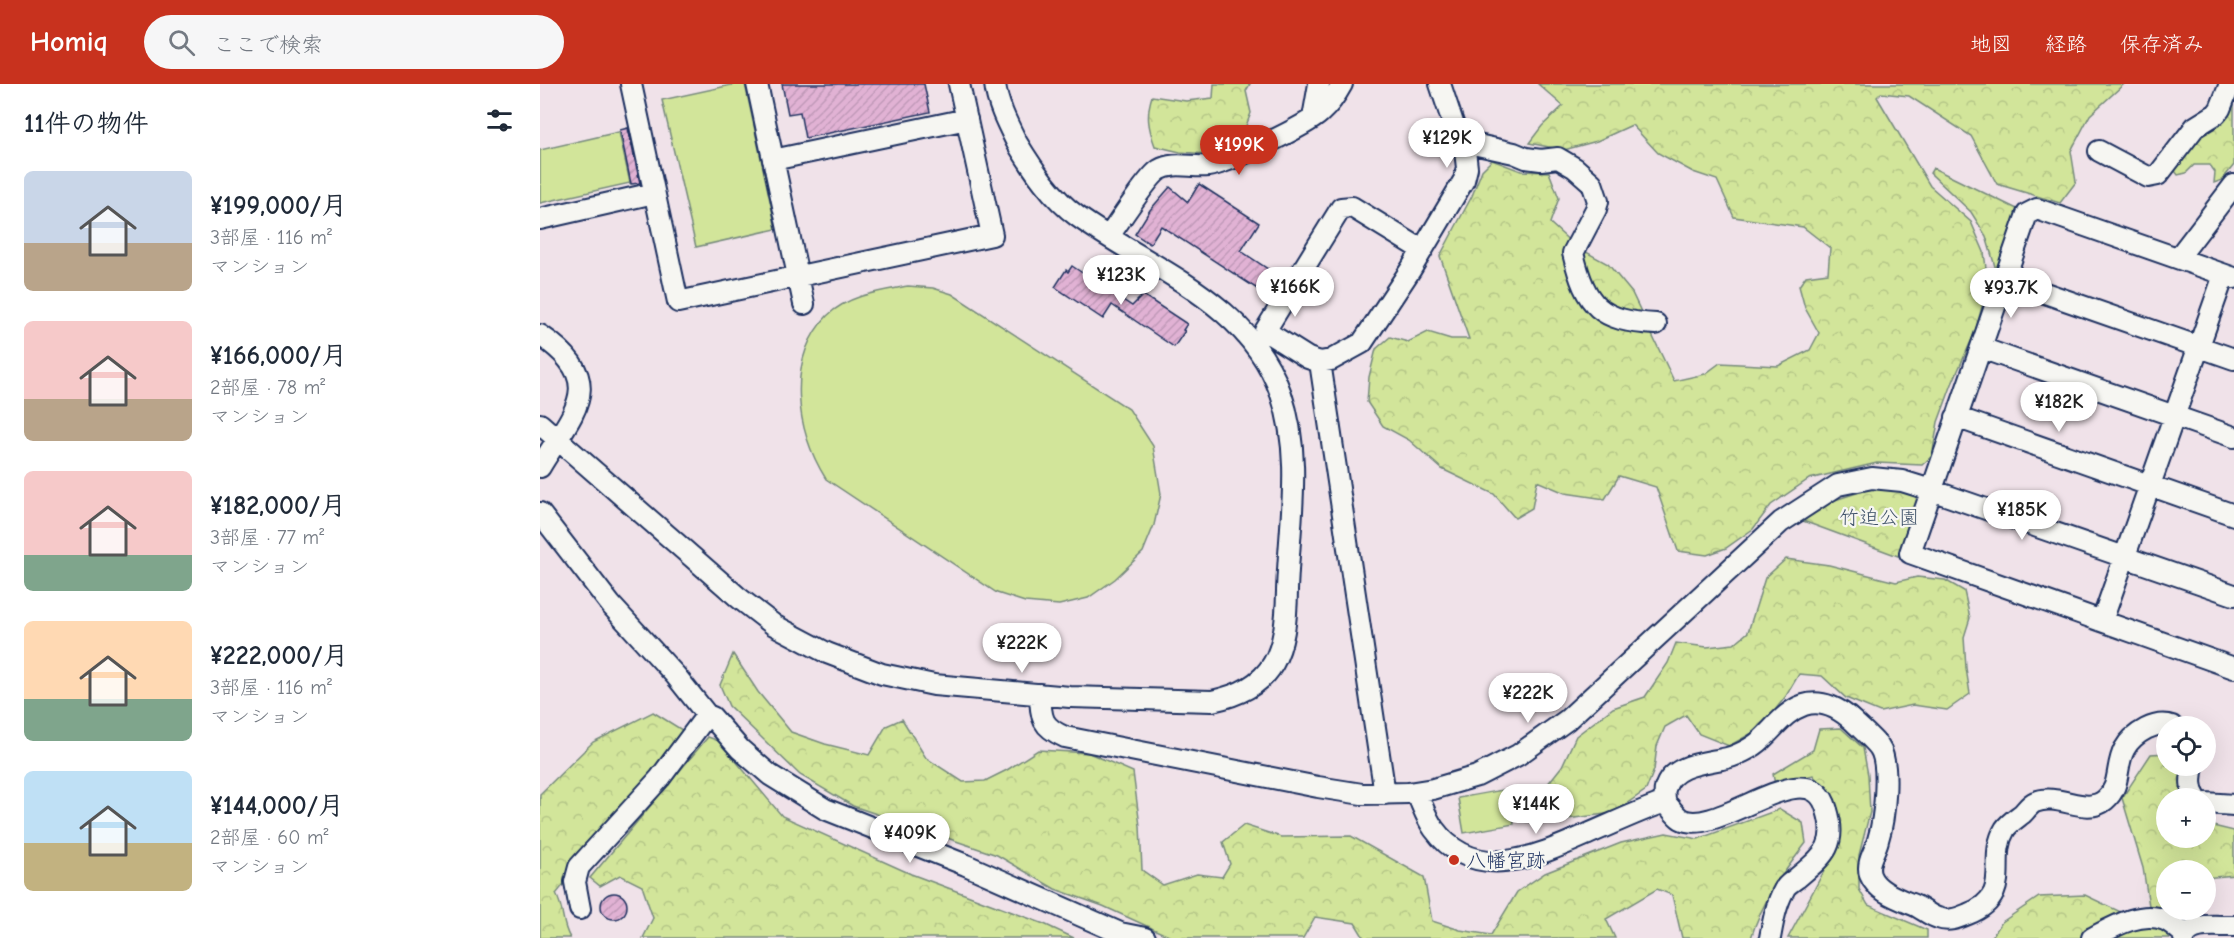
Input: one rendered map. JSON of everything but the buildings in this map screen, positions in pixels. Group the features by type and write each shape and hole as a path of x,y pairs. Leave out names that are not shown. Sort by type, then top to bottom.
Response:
{"street":[{"path":"631,84 678,302 992,235 959,84"},
{"path":"757,84 804,304"},
{"path":"995,84 996,93 1011,131 1030,165 1054,194 1076,215 1200,293 1259,336 1320,362 1331,360 1362,343 1464,180 1467,168 1464,142 1455,129 1440,84"},
{"path":"1314,118 1320,84"},
{"path":"1109,236 1158,171 1172,165 1187,167 1219,164 1314,118 1329,103 1342,84"},
{"path":"2099,151 2148,177 2158,175 2195,127 2220,109 2230,84"},
{"path":"773,160 967,119"},
{"path":"1464,142 1514,153 1526,158 1541,160 1558,158 1575,168 1592,183 1598,201 1596,209 1573,252 1582,283 1597,306 1611,317 1634,323 1656,324"},
{"path":"2178,258 2234,185"},
{"path":"540,219 654,193"},
{"path":"540,424 739,598 774,625 827,653 882,674 934,685 1040,694 1212,702 1233,697 1261,679 1275,660 1283,640 1287,611 1294,457 1290,427 1281,393 1269,368 1259,336 1341,208 1352,207 1422,250"},
{"path":"2102,621 2198,347 2229,276 2037,209 2027,214 1910,553 2234,668"},
{"path":"2005,279 2234,359"},
{"path":"540,335 561,349 572,363 578,376 580,390 579,403 540,467"},
{"path":"1981,348 2234,437"},
{"path":"1320,362 1385,794"},
{"path":"1956,417 2234,515"},
{"path":"1040,694 1041,717 1050,731 1065,737 1362,794 1416,792 1477,776 1518,755 1567,720 1781,522 1838,485 1872,478 1902,481 1931,490 2234,595"},
{"path":"540,513 611,605 676,676 706,715 712,717 740,749 770,775 825,809 966,865 1120,933 1145,938"},
{"path":"1770,938 1784,888 1823,856 1828,847 1830,819 1827,806 1810,788 1802,786 1719,816 1692,822 1680,818 1665,802 1665,788 1672,778 1685,767 1729,758 1760,741 1785,716 1805,705 1826,704 1847,715 1880,748 1883,765 1885,814 1878,842 1870,860 1870,875 1882,889 1894,896 1937,918 1950,920 1983,907 1991,898 1999,873 1999,845 2006,829 2034,802 2051,798 2089,806 2103,802 2112,793 2123,750 2133,736 2156,726"},
{"path":"580,909 575,882 579,867 660,778 706,715"},
{"path":"1416,792 1430,823 1445,842 1474,858 1496,862 1524,860 1665,802"},
{"path":"2216,804 2234,805"},
{"path":"2092,938 2128,921 2145,918 2166,921 2184,936 2189,930 2201,926 2234,926"}],"green space":[{"path":"745,84 776,229 696,247 662,100"},
{"path":"1214,84 1250,84 1246,91 1251,113 1240,141 1207,154 1180,152 1155,146 1149,121 1152,96 1186,101 1213,98"},
{"path":"1538,84 2124,84 2090,115 2071,151 2076,182 2060,203 1997,184 1971,136 1909,96 1881,93 1877,97 1930,186 1971,222 1984,252 1988,285 1975,332 1938,422 1932,456 1922,465 1877,463 1809,479 1771,505 1753,529 1726,548 1707,555 1678,551 1656,487 1619,476 1605,499 1565,493 1537,481 1532,508 1515,518 1494,494 1442,469 1409,440 1383,426 1367,402 1369,377 1376,349 1390,337 1408,342 1428,332 1451,339 1469,339 1440,256 1472,196 1482,170 1492,160 1521,171 1549,172 1559,198 1550,223 1575,246 1608,264 1632,293 1674,381 1705,374 1720,363 1778,366 1810,350 1819,333 1805,308 1799,286 1806,276 1828,273 1830,248 1803,227 1734,217 1717,180 1693,172 1658,153 1632,125 1597,141 1564,150 1529,143 1542,126 1563,106"},
{"path":"2234,95 2234,165 2222,180 2214,183 2215,172 2210,165 2194,165 2186,173 2178,175 2174,164 2193,140 2225,116"},
{"path":"619,132 630,183 540,203 540,150"},
{"path":"1933,168 2019,210 1999,271 1996,270 1986,236 1971,212 1930,173"},
{"path":"908,286 933,288 952,294 1129,409 1153,446 1161,494 1154,525 1143,552 1115,579 1088,598 1059,605 1025,602 997,593 826,479 816,460 802,418 799,396 800,374 805,353 814,334 835,309 865,295"},
{"name":"竹迫公園","path":"1872,488 1891,488 1914,493 1918,502 1898,556 1803,521 1832,501"},
{"path":"1786,559 1829,565 1896,582 1917,577 1945,580 1964,591 1970,618 1964,637 1970,694 1947,710 1913,705 1880,712 1846,698 1822,676 1799,674 1786,696 1761,728 1729,746 1699,734 1686,715 1665,727 1657,746 1654,770 1646,790 1613,813 1526,822 1522,807 1547,785 1562,766 1576,736 1613,708 1645,697 1668,663 1676,643 1707,647 1734,644 1748,632 1765,578"},
{"path":"733,654 758,692 791,732 825,744 869,755 886,726 902,719 926,758 963,782 985,781 1038,750 1089,753 1133,772 1140,826 1142,870 1163,885 1197,874 1222,877 1230,864 1223,842 1244,825 1281,837 1351,836 1424,877 1432,921 1460,930 1491,935 1517,892 1545,873 1621,843 1666,833 1698,839 1780,809 1803,823 1806,843 1781,876 1767,900 1751,938 1682,938 1672,895 1657,889 1606,919 1615,938 1364,938 1355,923 1315,917 1303,938 1173,938 1103,906 1055,889 997,855 853,806 800,775 729,706 720,685"},
{"path":"653,712 682,730 653,775 556,894 570,938 540,938 540,794 593,742"},
{"path":"1841,728 1863,748 1868,775 1870,812 1859,855 1859,889 1868,905 1927,930 1927,938 1788,938 1824,871 1834,830 1830,796 1813,775 1775,785 1773,774 1813,750 1819,729"},
{"path":"708,737 719,741 782,816 911,874 1044,924 1074,938 643,938 653,918 642,886 620,875 600,886 590,878"},
{"path":"2151,754 2156,754 2156,776 2181,776 2185,788 2156,788 2156,848 2216,848 2216,827 2234,831 2234,875 2216,877 2216,860 2156,860 2156,920 2190,920 2198,938 1991,938 2002,922 2039,897 2085,895 2133,918 2150,912 2143,868 2122,798"},
{"path":"1508,789 1514,824 1464,833 1458,798"}],"place":[{"name":"八幡宮跡","path":"1454,860"}]}
